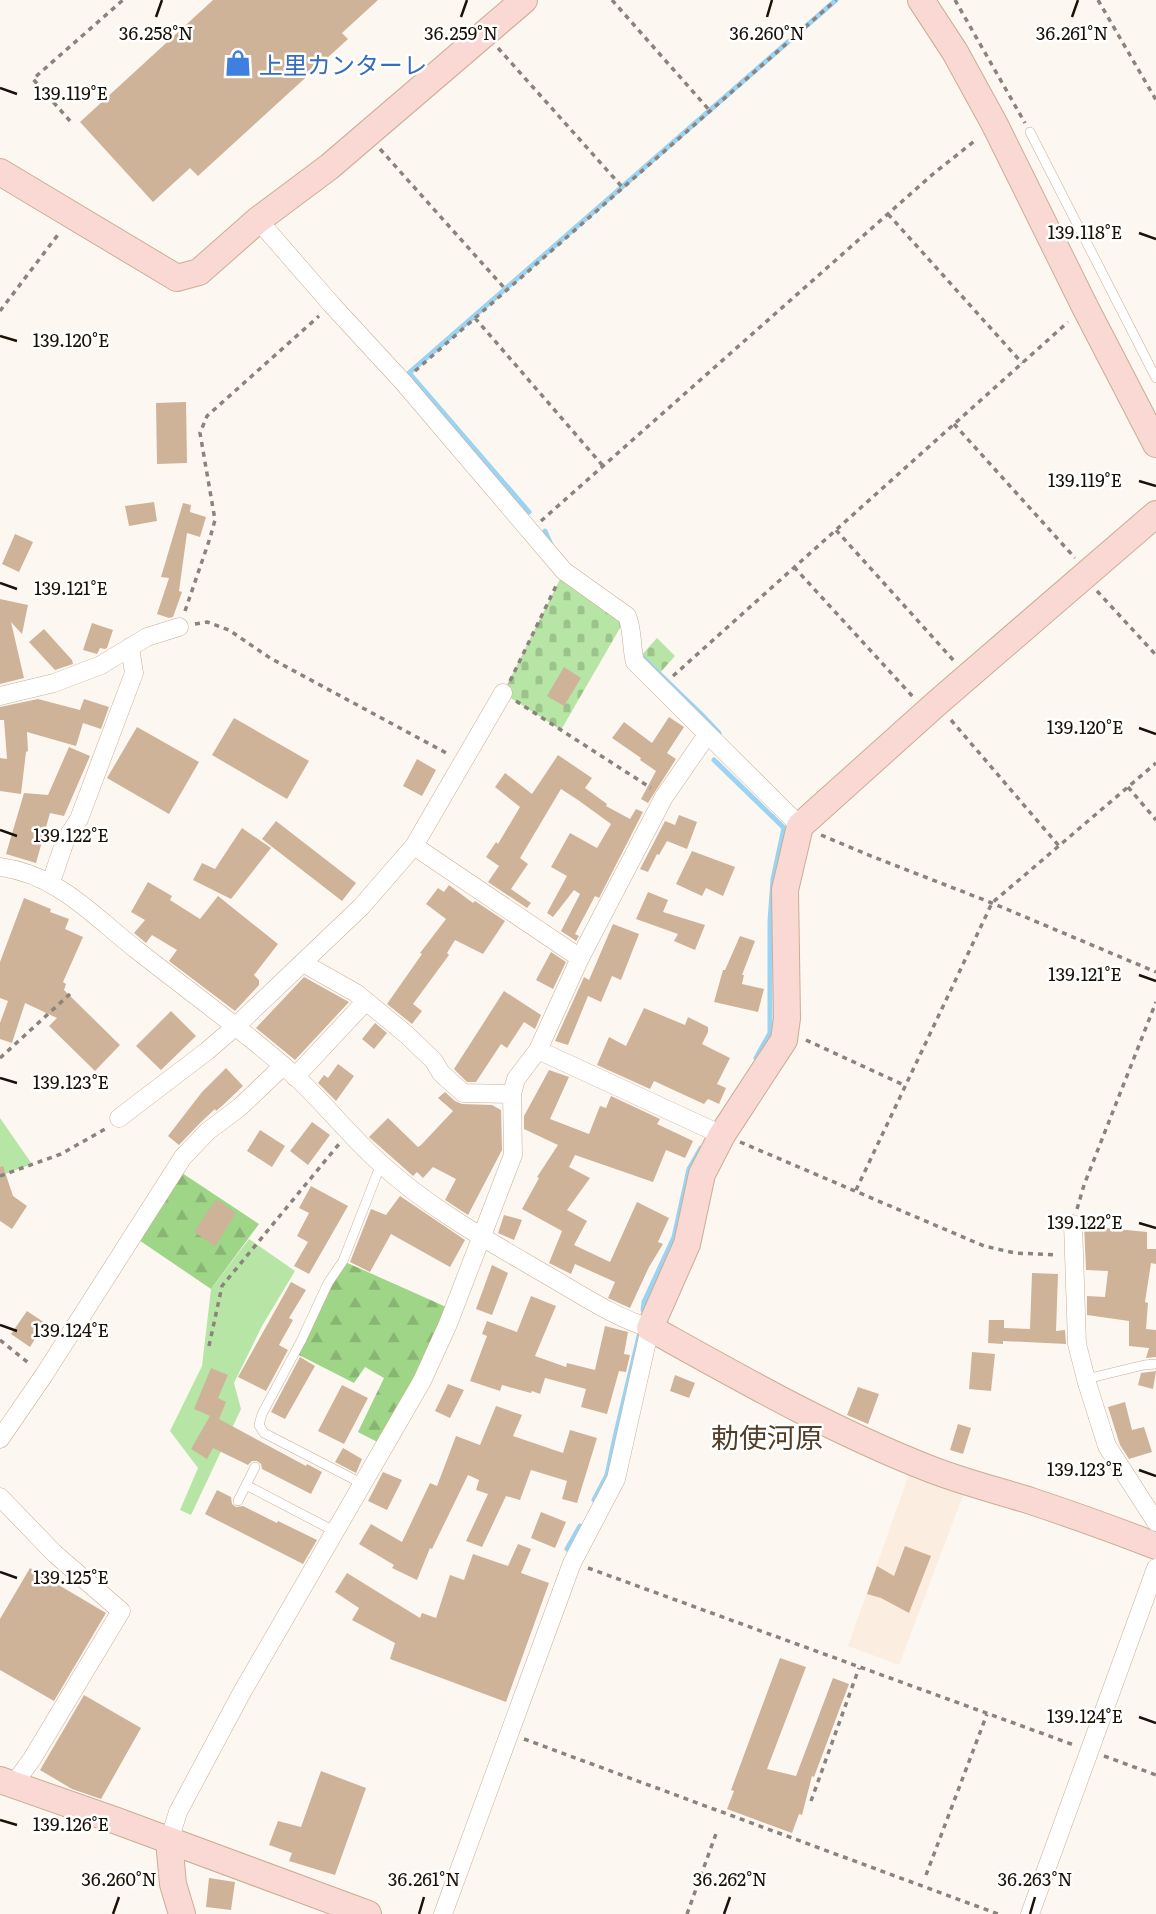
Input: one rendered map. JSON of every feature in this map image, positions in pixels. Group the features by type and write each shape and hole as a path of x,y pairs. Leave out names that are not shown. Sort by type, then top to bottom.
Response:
{"street":[{"path":"0,172 177,278 199,272 258,220 329,167 524,0"},
{"path":"921,0 955,52 996,124 1085,307 1156,444"},
{"path":"258,220 403,382 564,571 627,616 631,623 635,662 800,826"},
{"path":"443,1914 572,1563 616,1479 650,1328 687,1244 702,1174 722,1135 784,1040 787,1017 785,890 800,826 1156,513"},
{"path":"0,696 54,683 101,664 147,637 179,627"},
{"path":"51,882 65,841 79,819 134,673 130,647"},
{"path":"119,1118 236,1027 361,907 414,846 503,693"},
{"path":"182,1914 173,1884 169,1841 178,1812 241,1694 422,1381 448,1324 513,1155 512,1094 516,1079 538,1049 580,958 664,796 707,735"},
{"path":"414,846 580,958"},
{"path":"0,867 51,882 77,899 289,1072 381,1164 430,1203 481,1237 583,1296 636,1324 650,1328 763,1391 863,1441 947,1475 1156,1546"},
{"path":"303,963 366,1001 407,1035 434,1061 441,1073 464,1093 512,1094"},
{"path":"0,1439 183,1157 208,1131 289,1072 366,1001"},
{"path":"538,1049 722,1135"},
{"path":"1073,1224 1077,1344 1086,1378 1107,1446 1156,1522"},
{"path":"0,1497 55,1554 121,1611 39,1747 7,1782 368,1914"},
{"path":"1030,1914 1156,1568"}],"lane":[{"path":"1030,132 1156,378"},
{"path":"363,1484 264,1433 259,1425 262,1414 328,1283 343,1261 381,1164"},
{"path":"1086,1378 1156,1364"},
{"path":"238,1501 255,1467"},
{"path":"246,1485 336,1532"}],"path":[{"path":"70,121 33,79 123,0"},
{"path":"612,0 710,111"},
{"path":"403,382 836,0"},
{"path":"955,0 1030,132"},
{"path":"1098,0 1156,100"},
{"path":"485,34 623,188"},
{"path":"531,530 933,174 996,124"},
{"path":"367,134 507,291"},
{"path":"888,214 1022,363"},
{"path":"0,311 72,216"},
{"path":"332,305 207,416 201,433 215,520 179,627 207,622 229,629 270,658 465,762"},
{"path":"661,687 1085,307"},
{"path":"475,318 603,466"},
{"path":"954,424 1156,655"},
{"path":"836,530 968,677"},
{"path":"794,568 932,708 1059,846"},
{"path":"564,571 503,693 664,796"},
{"path":"856,1190 992,903 1156,764"},
{"path":"1128,787 1156,820"},
{"path":"800,826 1156,972"},
{"path":"0,1058 70,994"},
{"path":"1073,1224 1084,1185 1156,1002"},
{"path":"785,1031 905,1086"},
{"path":"0,1176 61,1154 119,1118"},
{"path":"209,1346 222,1286 350,1132"},
{"path":"722,1135 984,1246 1015,1254 1074,1255"},
{"path":"0,1340 44,1375"},
{"path":"572,1563 1156,1775"},
{"path":"811,1801 859,1668"},
{"path":"926,1875 987,1714"},
{"path":"509,1733 998,1914"},
{"path":"687,1914 717,1831"}],"shaded area":[{"path":"913,1463 968,1482 899,1665 848,1646"}],"green space":[{"path":"564,571 627,616 561,730 503,693"},
{"path":"657,638 675,656 658,675 639,658"},
{"path":"0,1118 32,1164 0,1176"},
{"path":"176,1169 259,1224 211,1289 133,1236"},
{"path":"249,1239 295,1271 262,1326 234,1383 241,1409 191,1515 180,1510 198,1468 170,1431 202,1366 211,1289"},
{"path":"343,1261 453,1310 385,1446 358,1432 384,1378 365,1367 354,1383 295,1353"}],"building":[{"path":"213,0 378,0 342,33 348,39 198,176 190,168 153,202 80,122"},
{"path":"186,402 187,463 157,464 156,403"},
{"path":"154,502 157,521 129,526 125,506"},
{"path":"183,503 191,505 190,512 206,517 200,537 187,533 179,591 182,592 173,617 169,618 157,614 169,578 161,577"},
{"path":"15,534 33,542 19,572 2,564"},
{"path":"0,599 28,605 22,634 11,622 24,678 0,684"},
{"path":"92,623 113,630 107,648 100,648 97,654 83,650"},
{"path":"44,629 73,664 55,670 29,642"},
{"path":"564,667 581,678 564,706 547,696"},
{"path":"38,699 80,710 84,699 109,707 101,729 83,723 76,746 27,732 28,751 21,794 0,791 0,758 7,759 4,720 0,720 0,707"},
{"path":"669,717 684,727 667,753 676,759 648,803 641,799 656,771 612,738 624,722 652,743"},
{"path":"234,718 309,761 287,799 212,755"},
{"path":"137,727 199,762 169,814 107,778"},
{"path":"69,747 90,756 64,816 50,813 36,863 6,854 24,793 48,795"},
{"path":"558,755 592,778 585,788 607,804 606,806 630,819 636,809 643,812 599,898 595,896 575,934 579,936 576,941 561,931 580,894 574,890 553,917 547,913 567,876 551,867 570,833 597,848 611,824 578,800 561,789 520,858 528,864 511,889 531,903 527,908 488,882 499,866 486,857 496,842 498,844 520,807 495,787 505,773 532,794"},
{"path":"417,759 436,770 422,796 403,786"},
{"path":"679,815 697,822 687,849 667,841 648,872 640,869 665,821 675,825"},
{"path":"276,821 356,883 342,901 262,839"},
{"path":"242,828 271,848 231,899 193,880 202,863 215,869"},
{"path":"692,851 735,867 723,896 706,888 702,896 676,884"},
{"path":"148,882 172,896 170,900 200,919 218,896 278,944 254,975 259,980 259,985 235,1011 169,961 177,950 152,935 146,943 134,933 145,920 131,912"},
{"path":"449,885 473,903 475,901 505,921 483,954 455,940 447,953 449,955 413,1004 422,1011 412,1024 387,1004 446,919 426,904 438,888 444,892"},
{"path":"648,892 668,900 663,912 705,925 695,950 674,941 678,934 636,919"},
{"path":"24,898 69,919 65,929 83,937 63,982 66,984 64,990 120,1045 95,1071 49,1026 57,1018 25,1003 12,1043 0,1039 0,1023 8,1001 0,998 0,962"},
{"path":"613,924 639,934 621,980 612,976 601,1002 588,996 568,1045 555,1041 584,977 589,980"},
{"path":"740,936 755,941 742,975 742,984 764,989 758,1012 714,1002 723,970"},
{"path":"551,952 566,962 553,989 536,980"},
{"path":"304,977 349,1002 295,1060 256,1028"},
{"path":"504,991 541,1015 535,1029 524,1022 507,1048 501,1044 476,1082 467,1082 454,1069"},
{"path":"644,1008 685,1025 688,1017 708,1027 702,1044 730,1058 717,1084 726,1088 719,1104 708,1099 704,1104 654,1081 650,1089 597,1065 609,1037 626,1046"},
{"path":"171,1011 196,1036 161,1070 136,1046"},
{"path":"375,1023 387,1033 374,1049 362,1039"},
{"path":"338,1064 354,1076 336,1101 318,1083 324,1075 328,1078"},
{"path":"226,1068 243,1086 179,1145 168,1136 202,1092"},
{"path":"549,1070 569,1077 550,1119 589,1134 600,1106 606,1108 611,1096 660,1119 657,1124 693,1141 685,1158 666,1150 653,1182 575,1155 569,1167 590,1178 567,1210 587,1221 574,1245 610,1262 637,1202 669,1218 658,1242 663,1244 630,1308 608,1298 615,1282 575,1264 571,1274 549,1263 562,1231 522,1209 539,1178 537,1177 558,1145 524,1129 524,1116"},
{"path":"445,1092 462,1104 492,1105 501,1110 502,1150 468,1215 445,1200 456,1179 433,1167 423,1178 417,1172 413,1176 369,1137 388,1118 418,1147 453,1111 438,1098"},
{"path":"312,1122 330,1135 308,1165 290,1151"},
{"path":"260,1130 285,1146 272,1167 247,1151"},
{"path":"3,1166 13,1196 27,1206 12,1229 0,1221 0,1167"},
{"path":"311,1186 348,1206 309,1274 294,1266 308,1242 297,1236 309,1213 299,1208"},
{"path":"400,1196 465,1240 450,1267 391,1234 370,1272 350,1262 371,1209 386,1215"},
{"path":"216,1199 236,1213 215,1246 194,1232"},
{"path":"504,1215 522,1220 514,1240 498,1233"},
{"path":"1084,1223 1106,1224 1106,1228 1147,1232 1147,1249 1156,1249 1156,1264 1151,1263 1145,1302 1148,1303 1146,1329 1156,1330 1156,1357 1146,1358 1149,1348 1129,1346 1129,1321 1087,1315 1087,1296 1105,1297 1108,1271 1086,1270"},
{"path":"492,1265 508,1273 492,1315 476,1309"},
{"path":"1032,1273 1058,1274 1056,1331 1065,1330 1066,1344 1003,1341 1003,1344 988,1343 989,1320 1004,1320 1004,1328 1030,1329"},
{"path":"291,1282 306,1290 289,1318 293,1320 279,1345 288,1350 266,1391 238,1377"},
{"path":"531,1296 556,1306 535,1356 566,1367 567,1363 595,1370 605,1326 628,1332 624,1354 630,1355 626,1372 619,1371 607,1414 581,1407 586,1389 545,1378 540,1394 502,1385 500,1391 470,1381 487,1336 482,1334 487,1321 517,1332"},
{"path":"27,1311 45,1323 30,1347 11,1334"},
{"path":"972,1352 995,1354 991,1391 969,1389"},
{"path":"300,1357 315,1366 285,1419 271,1412"},
{"path":"211,1368 228,1375 218,1398 226,1402 219,1419 322,1472 311,1494 262,1469 257,1461 248,1465 213,1448 207,1459 191,1449 210,1416 194,1409"},
{"path":"1156,1371 1153,1389 1138,1385 1141,1373"},
{"path":"675,1375 695,1383 689,1398 670,1391"},
{"path":"448,1384 464,1390 450,1418 435,1411"},
{"path":"342,1385 368,1398 344,1444 318,1431"},
{"path":"858,1387 879,1394 868,1424 847,1415"},
{"path":"1125,1402 1132,1430 1144,1427 1152,1452 1129,1459 1120,1445 1108,1407"},
{"path":"496,1406 522,1415 513,1436 563,1453 570,1430 597,1438 577,1503 562,1499 567,1481 531,1470 520,1500 506,1496 482,1547 466,1541 488,1494 476,1490 479,1480 468,1475 432,1549 430,1548 417,1580 392,1568 394,1565 359,1544 371,1524 402,1542 430,1483 437,1486 456,1436 480,1445"},
{"path":"958,1424 971,1428 963,1454 950,1450"},
{"path":"343,1448 362,1459 356,1473 335,1462"},
{"path":"383,1472 402,1480 387,1510 368,1501"},
{"path":"217,1490 231,1497 232,1504 236,1507 243,1506 317,1540 303,1564 205,1514"},
{"path":"541,1512 566,1522 555,1548 531,1538"},
{"path":"518,1544 531,1549 521,1573 549,1583 506,1702 390,1659 395,1643 352,1620 359,1608 335,1592 347,1573 420,1618 422,1613 436,1618 450,1575 464,1580 473,1554 508,1566"},
{"path":"905,1546 931,1556 909,1613 881,1598 867,1594 877,1566 894,1576"},
{"path":"30,1568 106,1613 54,1701 0,1670 0,1619"},
{"path":"780,1658 806,1667 767,1769 796,1776 833,1678 849,1684 814,1777 812,1776 802,1815 799,1814 792,1833 727,1809 734,1791 731,1790"},
{"path":"84,1695 141,1728 101,1799 72,1789 40,1770"},
{"path":"321,1771 366,1788 335,1875 289,1861 292,1853 269,1845 278,1821 301,1827"},
{"path":"209,1878 235,1882 231,1910 206,1907"}],"waterway":[{"path":"529,512 409,373 836,0"},
{"path":"545,531 552,547"},
{"path":"641,656 719,733"},
{"path":"714,760 784,828 773,879 770,921 770,1033 756,1058"},
{"path":"643,1310 644,1302 674,1237 689,1169 701,1148"},
{"path":"594,1500 607,1475 639,1336"},
{"path":"567,1549 580,1526"}],"place":[{"name":"上里カンターレ","path":"238,63"}],"district":[{"name":"勅使河原","path":"767,1436"}]}
